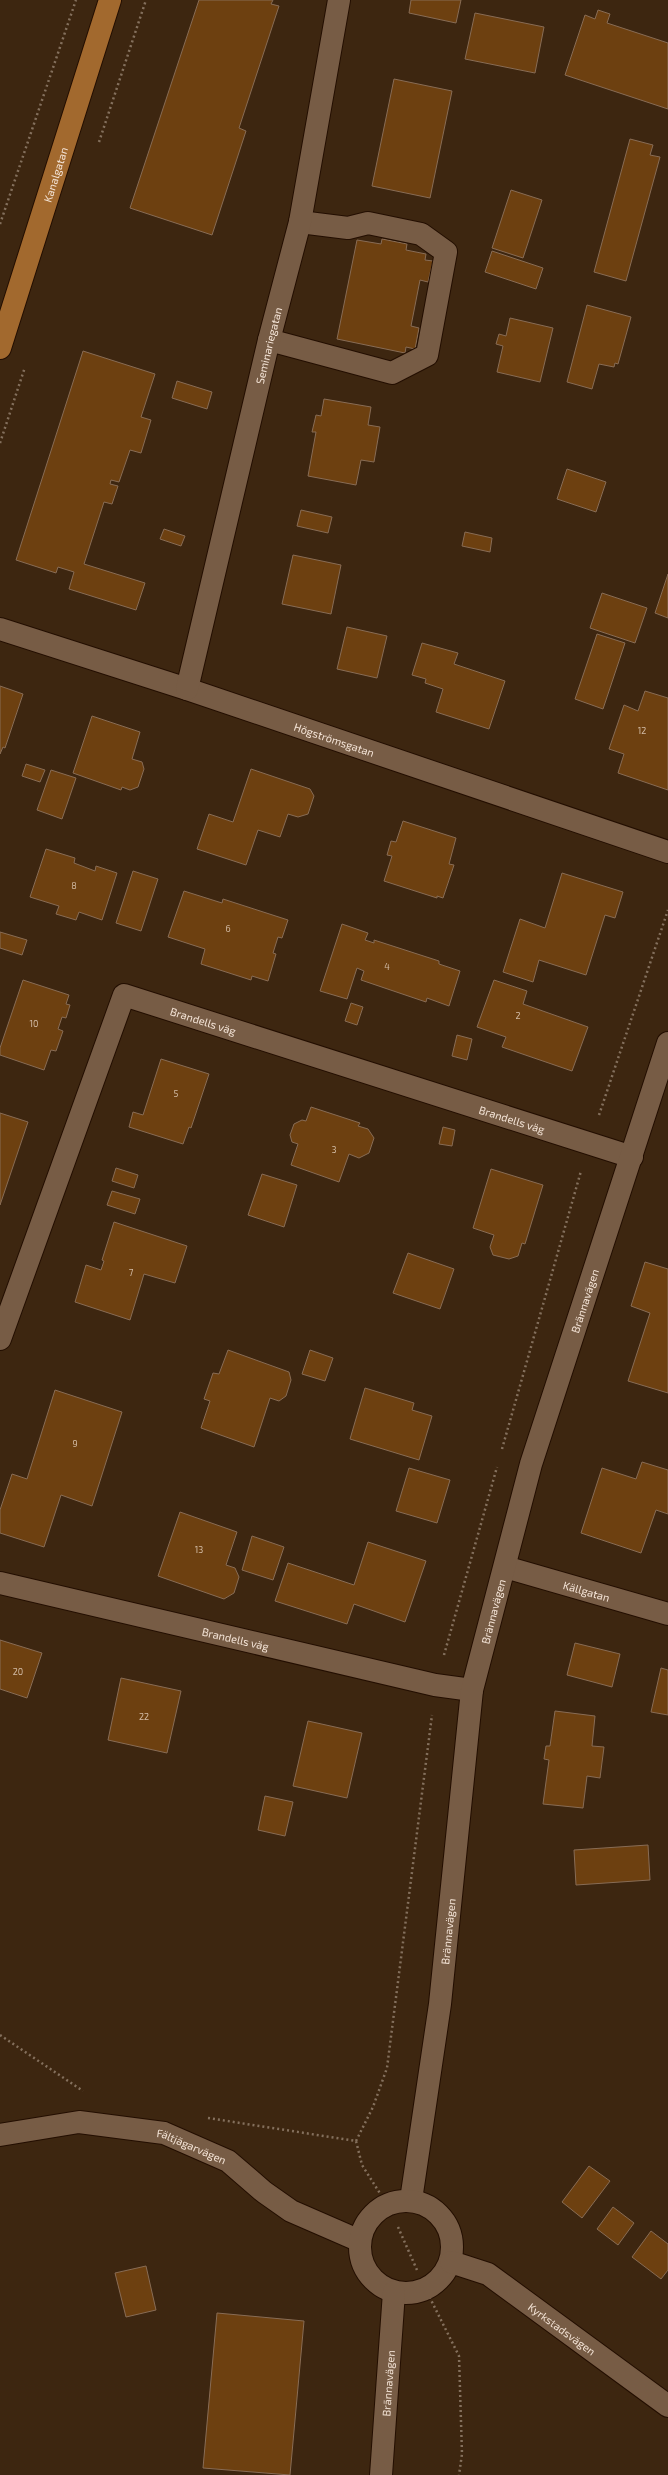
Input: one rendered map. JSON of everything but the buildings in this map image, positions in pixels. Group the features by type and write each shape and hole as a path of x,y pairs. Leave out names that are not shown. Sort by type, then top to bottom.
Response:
{"main road":[{"name":"Kanalgatan","path":"0,348 110,0"}],"street":[{"name":"Seminariegatan","path":"187,689 269,340 300,222 339,0"},
{"path":"269,340 392,373 427,355 446,252 421,234 368,223 348,228 300,222"},
{"name":"Högströmsgatan","path":"0,629 187,689 668,852"},
{"name":"Brandells väg","path":"0,1339 124,995 632,1156"},
{"name":"Brännavägen","path":"411,2200 440,2004 472,1690 531,1464 666,1056"},
{"name":"Källgatan","path":"505,1568 668,1614"},
{"name":"Brandells väg","path":"0,1584 436,1685 472,1690"},
{"name":"Fältjägarvägen","path":"0,2135 79,2122 164,2133 228,2161 264,2192 292,2211 360,2241"},
{"path":"411,2200 424,2203 436,2211 446,2222 452,2235 451,2262 437,2282 426,2289 405,2294 394,2292 371,2278 360,2254 360,2241 365,2226 374,2213 387,2204 411,2200"},
{"name":"Kyrkstadsvägen","path":"451,2262 488,2274 668,2406"},
{"name":"Brännavägen","path":"381,2475 394,2292"}],"path":[{"path":"0,224 76,0"},
{"path":"0,2035 90,2096 96,2124"}]}
